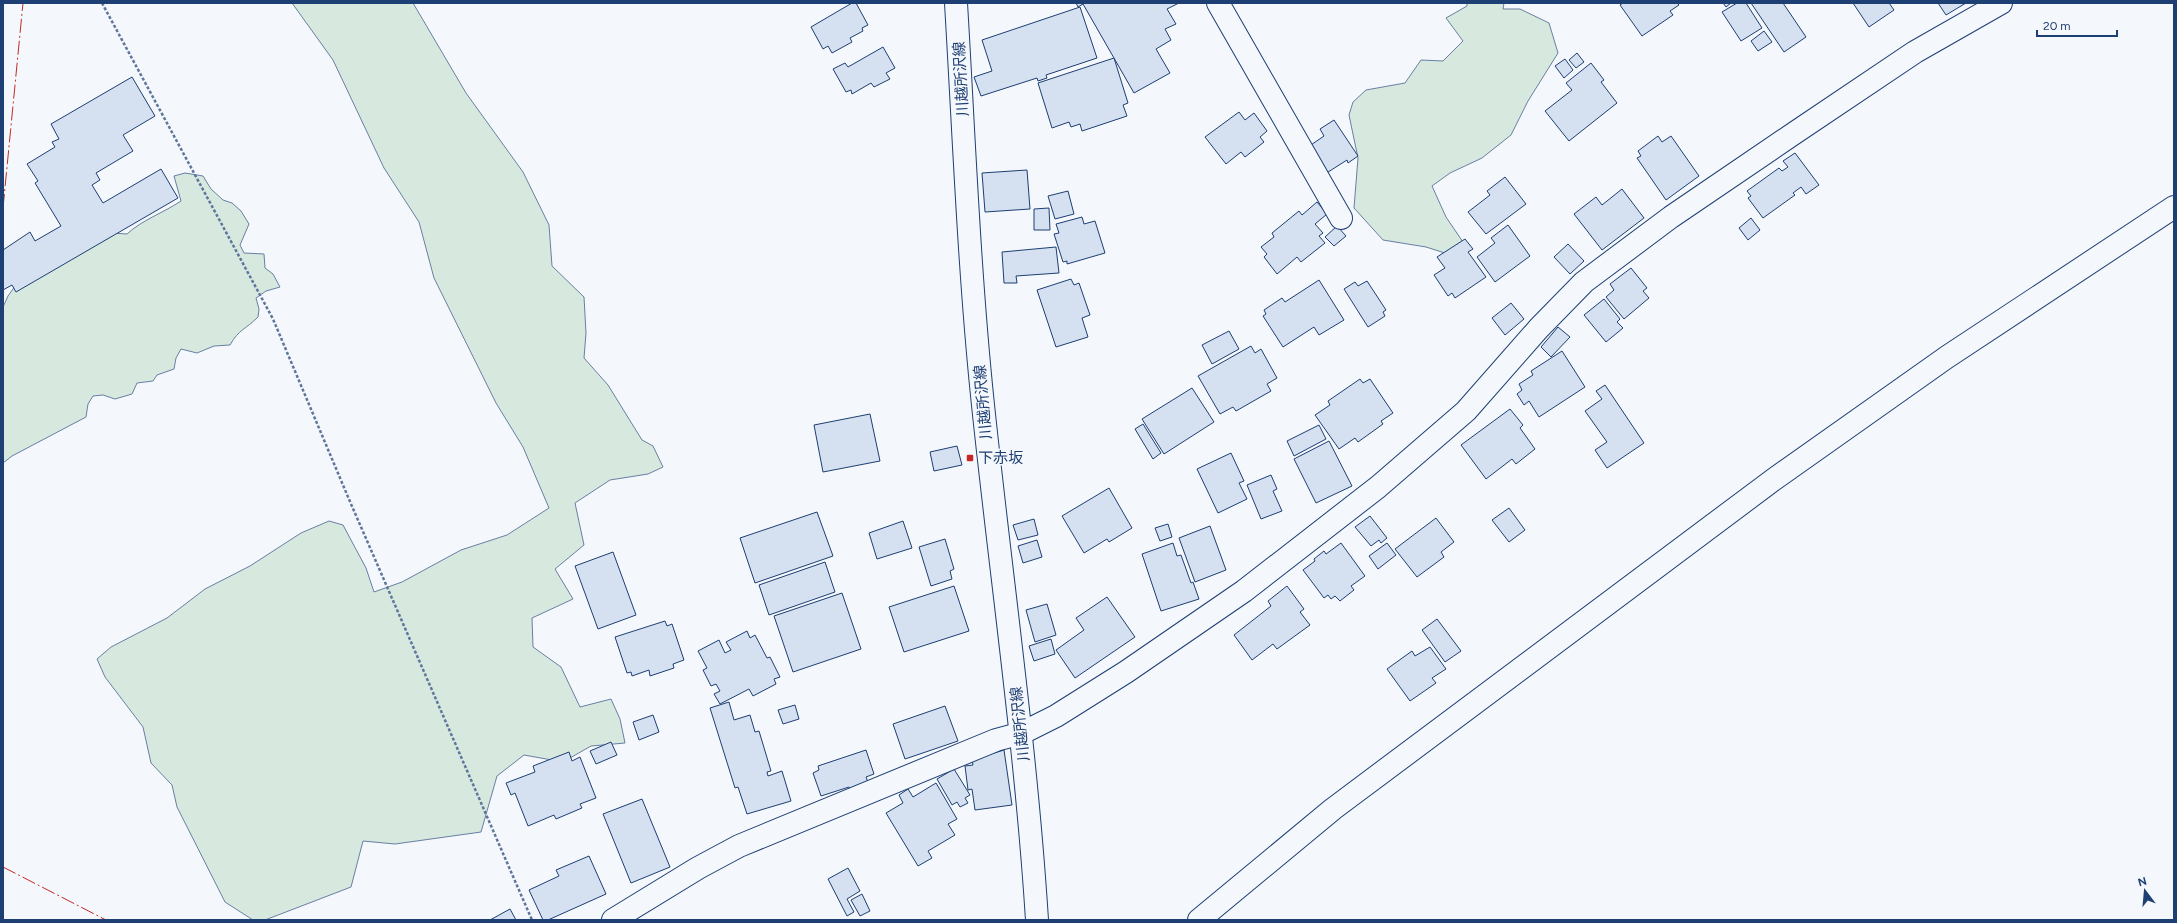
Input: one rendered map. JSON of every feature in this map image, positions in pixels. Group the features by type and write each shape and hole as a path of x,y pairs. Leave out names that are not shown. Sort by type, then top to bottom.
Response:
{"street":[{"name":"川越所沢線","path":"956,3 973,284 983,402 1022,733 1037,920"},
{"path":"1218,3 1341,218"},
{"path":"613,920 698,868 739,846 989,743 1022,733 1056,716 1094,692 1218,609 1378,487 1466,411 1539,328 1584,282 1671,217 1915,52 2001,3"},
{"path":"1199,920 1333,809 1773,480 1947,357 2174,207"}],"path":[{"path":"102,3 273,319 351,504 532,920"}],"shaded area":[{"path":"292,3 413,3 466,93 523,172 549,225 552,266 584,297 586,333 584,358 608,385 642,440 653,446 663,467 648,474 610,480 575,503 584,545 555,569 573,599 532,618 533,647 561,667 580,707 611,699 620,719 625,743 591,746 563,762 524,755 497,776 481,832 395,844 363,841 351,887 265,920 253,920 225,902 177,807 172,785 151,763 143,727 105,677 97,659 111,647 167,618 205,589 250,566 301,533 329,521 343,525 366,568 374,592 402,582 461,550 507,535 549,508 523,447 496,403 434,278 419,222 384,168 333,60"},
{"path":"1467,3 1504,3 1503,9 1520,9 1549,23 1558,53 1528,101 1511,135 1482,158 1450,173 1432,186 1446,217 1465,245 1448,254 1426,247 1383,240 1354,208 1358,158 1349,115 1353,102 1366,90 1405,83 1421,60 1443,61 1463,41 1446,18 1467,6"},
{"path":"185,173 203,176 211,189 223,200 232,203 241,211 249,224 240,245 244,253 264,254 265,268 273,274 280,287 266,291 256,298 259,309 258,317 239,333 230,345 214,346 197,353 181,349 176,358 174,369 157,375 153,381 137,383 132,394 115,399 103,395 93,396 88,404 86,417 12,456 3,463 3,307 8,296 18,282 98,232 127,234 139,225 181,201 174,176"}],"building":[{"path":"852,3 856,3 868,25 862,28 863,31 850,38 852,42 832,53 828,46 823,49 811,27"},
{"path":"1076,3 1179,3 1167,9 1176,24 1165,29 1171,40 1156,49 1170,73 1134,93 1083,4 1078,7"},
{"path":"1623,3 1677,3 1679,5 1670,11 1673,15 1642,36 1620,5"},
{"path":"1723,3 1731,3 1726,7"},
{"path":"1737,3 1746,3 1762,28 1741,41 1722,12"},
{"path":"1751,3 1783,3 1806,37 1784,52"},
{"path":"1853,3 1889,3 1894,10 1869,27"},
{"path":"1938,3 1966,3 1946,15"},
{"path":"1080,7 1097,58 1046,75 1047,78 1038,81 1037,78 981,96 974,77 992,71 982,40"},
{"path":"1764,31 1772,42 1758,51 1751,41"},
{"path":"883,47 895,68 886,73 890,79 874,87 871,83 852,94 851,90 846,92 833,69 845,63 848,67"},
{"path":"1577,53 1584,62 1576,68 1569,60"},
{"path":"1114,58 1128,103 1123,105 1127,116 1082,131 1080,124 1071,127 1069,122 1052,128 1038,83"},
{"path":"1565,59 1573,70 1564,78 1555,66"},
{"path":"1591,63 1604,80 1601,82 1617,103 1569,141 1545,111 1572,90 1566,83"},
{"path":"132,77 155,116 123,135 133,151 96,173 100,180 92,185 103,203 161,169 178,198 16,292 12,285 3,290 3,250 30,232 35,241 61,226 35,183 38,181 27,164 55,147 52,142 59,139 51,124"},
{"path":"1239,112 1245,120 1254,113 1267,131 1260,137 1264,142 1245,157 1241,152 1226,164 1205,137"},
{"path":"1334,120 1358,156 1348,163 1347,160 1325,174 1308,147 1324,136 1320,129"},
{"path":"1658,136 1662,142 1671,136 1699,176 1666,200 1637,158 1641,156 1638,151"},
{"path":"1795,153 1819,185 1806,194 1801,187 1793,193 1795,195 1763,218 1748,198 1751,196 1747,191 1779,168 1782,171 1788,167 1783,161"},
{"path":"1027,170 1030,209 985,212 982,173"},
{"path":"1505,177 1526,204 1486,234 1468,212 1490,195 1487,191"},
{"path":"1622,189 1644,218 1602,250 1574,214 1596,197 1602,205"},
{"path":"1068,191 1074,214 1055,219 1048,196"},
{"path":"1317,202 1327,214 1315,224 1323,233 1319,236 1325,243 1301,262 1297,257 1277,274 1264,257 1267,254 1261,247 1274,237 1272,233 1299,211 1302,215"},
{"path":"1049,208 1050,230 1034,230 1034,209"},
{"path":"1082,217 1084,224 1095,221 1105,253 1067,264 1067,261 1063,262 1054,234 1059,233 1056,224"},
{"path":"1751,218 1760,230 1748,240 1739,228"},
{"path":"1508,225 1530,256 1495,282 1477,257 1495,243 1491,238"},
{"path":"1337,226 1346,236 1334,246 1325,237"},
{"path":"1465,239 1473,249 1468,252 1486,277 1455,298 1452,293 1448,296 1434,275 1445,268 1437,257"},
{"path":"1568,244 1584,261 1570,274 1554,257"},
{"path":"1056,247 1059,273 1016,276 1017,283 1004,283 1002,252"},
{"path":"1631,268 1647,288 1643,291 1649,298 1624,319 1606,297 1614,290 1610,284"},
{"path":"1071,279 1074,285 1079,283 1090,315 1082,318 1088,337 1056,347 1037,290"},
{"path":"1319,280 1344,320 1319,335 1314,327 1283,347 1263,316 1266,314 1264,310 1282,298 1285,302"},
{"path":"1367,281 1386,310 1383,312 1385,316 1368,327 1344,289 1355,282 1358,286"},
{"path":"1604,299 1620,319 1617,322 1623,328 1606,342 1584,315"},
{"path":"1511,303 1524,319 1505,335 1492,318"},
{"path":"1558,327 1570,337 1551,357 1541,347"},
{"path":"1229,331 1239,349 1212,364 1202,345"},
{"path":"1251,346 1255,353 1261,349 1277,378 1267,384 1271,391 1236,411 1233,407 1220,414 1198,376"},
{"path":"1562,351 1585,387 1539,417 1529,401 1524,405 1517,394 1522,390 1519,384 1533,375 1531,371"},
{"path":"1360,379 1363,383 1370,379 1393,413 1381,421 1383,424 1358,442 1355,438 1339,449 1315,415 1330,405 1328,401"},
{"path":"1605,385 1644,443 1607,468 1595,450 1607,442 1585,411 1602,399 1596,391"},
{"path":"1192,388 1214,422 1164,454 1142,419"},
{"path":"1510,409 1523,425 1520,428 1535,449 1516,464 1512,459 1486,479 1461,445"},
{"path":"870,414 880,461 823,472 814,425"},
{"path":"1143,424 1161,453 1153,459 1135,429"},
{"path":"1319,425 1326,439 1294,456 1287,441"},
{"path":"1329,441 1352,486 1316,503 1294,459"},
{"path":"957,446 962,465 934,471 930,452"},
{"path":"1231,453 1244,481 1239,483 1247,499 1218,513 1197,469"},
{"path":"1271,475 1277,489 1273,491 1282,511 1261,519 1247,485"},
{"path":"1109,488 1132,528 1109,542 1107,539 1084,553 1062,516"},
{"path":"1509,508 1525,530 1509,542 1492,520"},
{"path":"817,512 833,556 755,583 740,538"},
{"path":"1370,516 1387,538 1381,543 1379,540 1371,546 1355,527"},
{"path":"1436,518 1454,542 1441,552 1444,557 1417,577 1395,549"},
{"path":"1034,519 1038,535 1018,540 1013,525"},
{"path":"903,521 912,548 877,559 869,533"},
{"path":"1168,524 1172,537 1160,541 1155,528"},
{"path":"1210,526 1226,570 1195,582 1179,538"},
{"path":"945,539 954,569 950,571 952,579 931,586 919,547"},
{"path":"1037,540 1042,557 1023,563 1018,546"},
{"path":"1173,543 1177,556 1181,555 1191,583 1193,582 1199,599 1161,611 1142,554"},
{"path":"1341,543 1365,576 1351,586 1354,590 1340,601 1335,596 1331,599 1328,595 1324,598 1303,570 1315,561 1314,559 1324,551 1326,554"},
{"path":"1387,543 1396,555 1378,569 1369,556"},
{"path":"613,552 636,615 598,629 575,566"},
{"path":"825,562 835,592 769,615 759,585"},
{"path":"954,586 969,631 904,652 889,607"},
{"path":"1287,586 1304,609 1300,612 1310,625 1277,649 1273,644 1252,660 1234,635 1271,606 1268,601"},
{"path":"842,593 861,649 793,672 774,616"},
{"path":"1107,597 1135,637 1075,678 1056,650 1084,630 1076,618"},
{"path":"1047,604 1056,635 1035,642 1026,610"},
{"path":"1437,619 1461,651 1445,662 1422,630"},
{"path":"665,621 667,626 672,624 684,660 673,664 674,668 650,676 649,670 632,676 631,672 627,673 615,637"},
{"path":"747,631 750,638 755,635 767,658 770,657 780,677 774,679 776,684 753,696 749,689 720,704 714,694 720,691 716,684 711,686 703,670 707,668 698,651 719,640 725,653 731,650 726,642"},
{"path":"1051,639 1055,654 1034,661 1029,646"},
{"path":"1430,647 1446,669 1432,678 1436,683 1410,701 1387,669 1412,651 1415,656"},
{"path":"729,702 734,720 750,715 755,732 759,731 771,771 767,772 768,776 782,771 791,801 747,814 738,787 735,788 710,708"},
{"path":"795,705 799,719 783,724 778,710"},
{"path":"945,706 958,741 905,759 893,724"},
{"path":"653,715 659,732 639,740 633,722"},
{"path":"611,742 617,755 596,764 590,751"},
{"path":"866,750 874,774 866,777 869,785 851,791 849,787 821,796 813,773 819,770 818,766"},
{"path":"1004,750 1012,805 975,810 972,789 968,790 965,766 973,765 972,760"},
{"path":"569,752 572,761 580,757 596,798 580,804 582,808 556,819 554,815 528,826 515,793 511,795 506,783 535,772 533,766"},
{"path":"954,769 970,795 965,798 968,803 960,807 957,802 952,805 937,779"},
{"path":"936,783 957,819 948,824 955,835 928,851 932,858 918,866 886,813 903,803 899,795 908,789 913,797"},
{"path":"642,799 670,867 631,883 603,814"},
{"path":"589,856 606,894 548,920 543,920 529,890 559,876 556,870"},
{"path":"848,868 860,891 847,899 854,912 847,916 828,879"},
{"path":"862,894 870,911 860,916 851,900"},
{"path":"510,909 516,920 490,920"}],"power":[{"path":"3,208 23,3"},
{"path":"3,867 106,920"}],"place":[{"name":"下赤坂","path":"970,458"}]}
